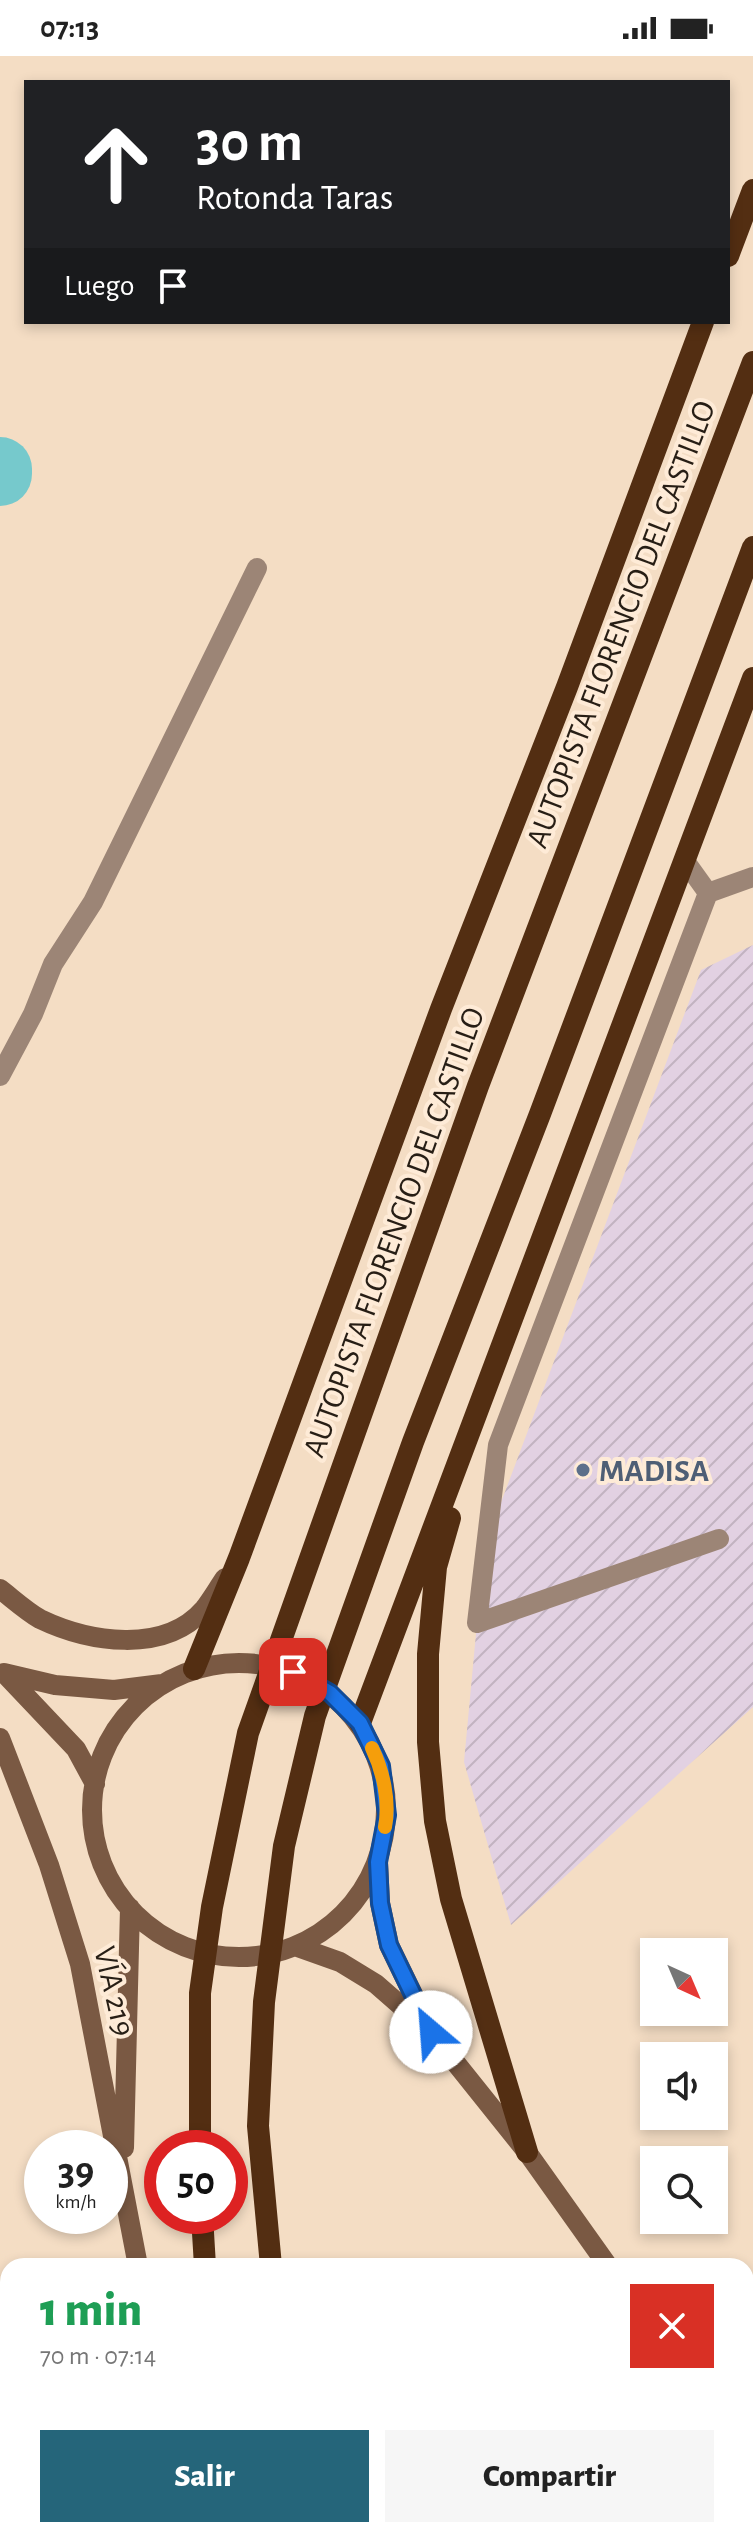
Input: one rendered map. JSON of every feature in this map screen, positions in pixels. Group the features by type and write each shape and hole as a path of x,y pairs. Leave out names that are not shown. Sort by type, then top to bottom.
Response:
{"highway":[{"path":"730,251 753,190"},
{"path":"194,1669 239,1558 436,1024 567,687 702,324"},
{"name":"AUTOPISTA FLORENCIO DEL CASTILLO","path":"200,2130 200,1993 215,1892 248,1733 478,1086 753,362"},
{"path":"270,2258 258,2126 264,2002 284,1846 315,1716 413,1442 753,547"},
{"path":"360,1723 753,678"},
{"path":"485,1393 436,1567 428,1654 428,1742 435,1821 451,1899 527,2152"},
{"path":"203,2234 205,2258"}],"main road":[{"path":"0,1589 39,1618 96,1639 157,1637 203,1610 239,1558"},
{"path":"378,1862 364,1889 345,1913 321,1932 295,1946 253,1957 210,1955 170,1941 138,1917 109,1881 94,1840 92,1796 103,1754 128,1713 164,1683 194,1669 252,1662 293,1672 330,1693 360,1723 381,1766 387,1815 378,1862 380,1903 389,1945 431,2032"},
{"path":"2,1670 55,1685 114,1690 164,1683"},
{"path":"2,1670 76,1749 95,1784"},
{"name":"VÍA 219","path":"0,1738 49,1865 80,1964 112,2130"},
{"path":"124,2130 130,1908"},
{"path":"295,1946 340,1962 376,1984 431,2032 527,2152 585,2231 600,2258"},
{"name":"VÍA 219","path":"128,2214 136,2258"}],"street":[{"path":"0,1076 33,1014 53,964 93,902 257,568"},
{"path":"685,861 708,893"},
{"path":"719,1539 477,1623 498,1445 708,893 753,877"}],"shaded area":[{"path":"753,945 753,1707 511,1925 464,1762 477,1623 476,1569 701,970"}],"waterway":[{"path":"0,469 0,474"}],"slow traffic":[{"path":"372,1748 381,1766 387,1815 385,1827"}],"place":[{"name":"MADISA","path":"583,1470"}],"route":[{"path":"293,1672 330,1693 360,1723 381,1766 387,1815 378,1862 380,1903 389,1945 431,2032"}]}
